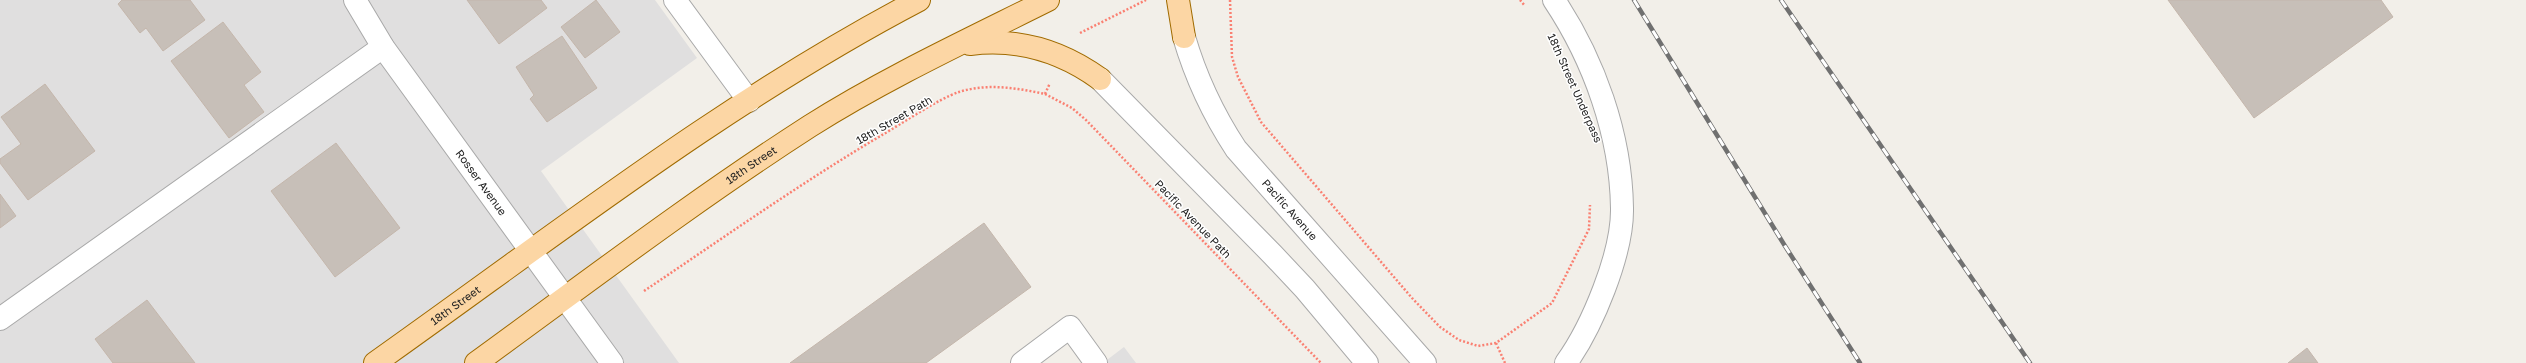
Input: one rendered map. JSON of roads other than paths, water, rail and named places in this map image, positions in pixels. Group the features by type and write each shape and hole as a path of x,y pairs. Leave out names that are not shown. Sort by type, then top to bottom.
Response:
{"main road":[{"name":"18th Street","path":"375,363 591,207 749,100 900,6 920,0"},
{"name":"18th Street","path":"476,363 744,170 811,126 886,81 1048,0"},
{"path":"1178,0 1184,37"},
{"path":"957,45 992,41 1016,42 1033,45 1083,66 1100,79"}],"street":[{"name":"Rosser Avenue","path":"355,0 383,47 564,299 612,363"},
{"path":"675,0 749,100"},
{"path":"1554,0 1584,56 1604,101 1614,144 1622,209 1619,238 1600,299 1587,329 1566,363"},
{"name":"Pacific Avenue","path":"1184,37 1191,60 1215,117 1236,149 1425,363"},
{"path":"0,319 383,47"},
{"path":"1100,79 1305,289 1366,363"},
{"path":"1022,363 1070,327 1096,363"}],"railway":[{"path":"1634,0 1785,246 1860,363"},
{"path":"1781,0 2030,363"}]}
